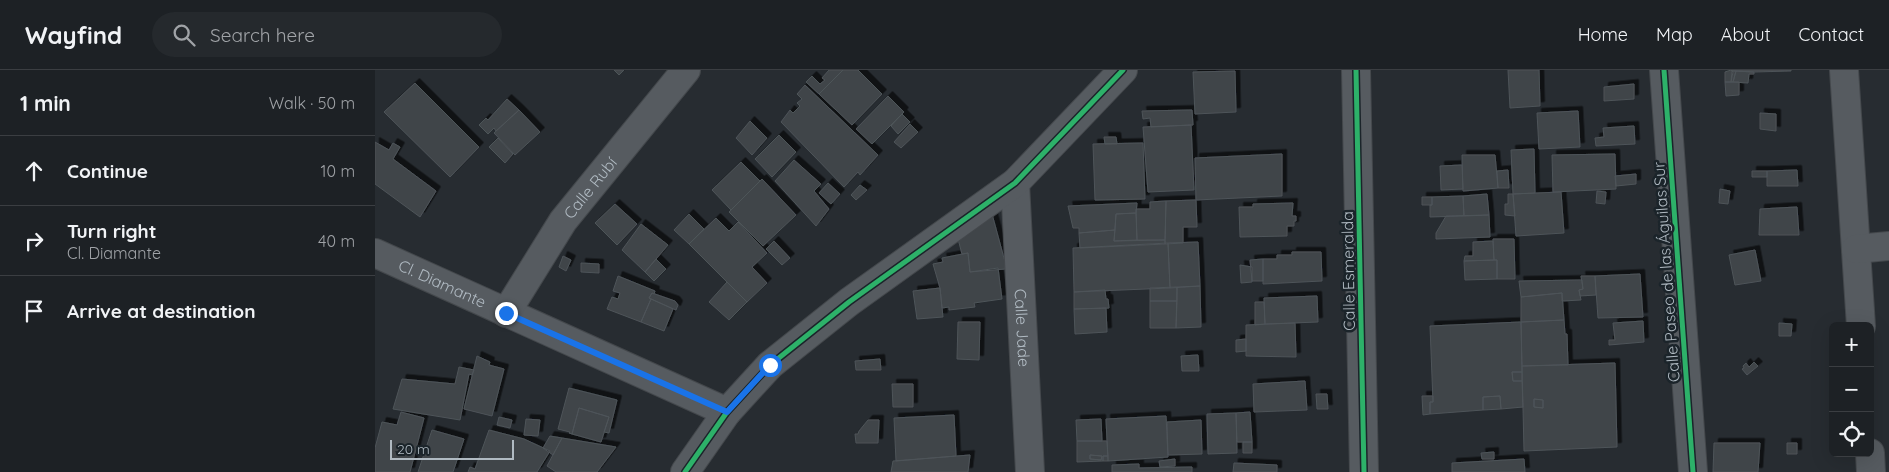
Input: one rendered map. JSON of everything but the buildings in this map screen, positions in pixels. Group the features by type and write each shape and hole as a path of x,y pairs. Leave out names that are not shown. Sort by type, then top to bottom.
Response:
{"street":[{"name":"Calle Rubí","path":"506,313 563,221 686,70"},
{"path":"685,472 727,412 770,365 849,302 1015,183 1123,70"},
{"name":"Calle Esmeralda","path":"1356,70 1364,472"},
{"name":"Calle Paseo de las Águilas Sur","path":"1663,70 1693,472"},
{"path":"1844,70 1861,322"},
{"name":"Calle Jade","path":"1015,183 1030,472"},
{"path":"1856,249 1889,246"},
{"name":"Cl. Diamante","path":"375,253 727,412"},
{"path":"1870,457 1871,472"}],"cycle path":[{"path":"685,472 727,412 770,365 849,302 1015,183 1123,70"},
{"path":"1356,70 1364,472"},
{"path":"1664,70 1693,472"}],"route":[{"path":"506,313 727,412 770,365"}]}
